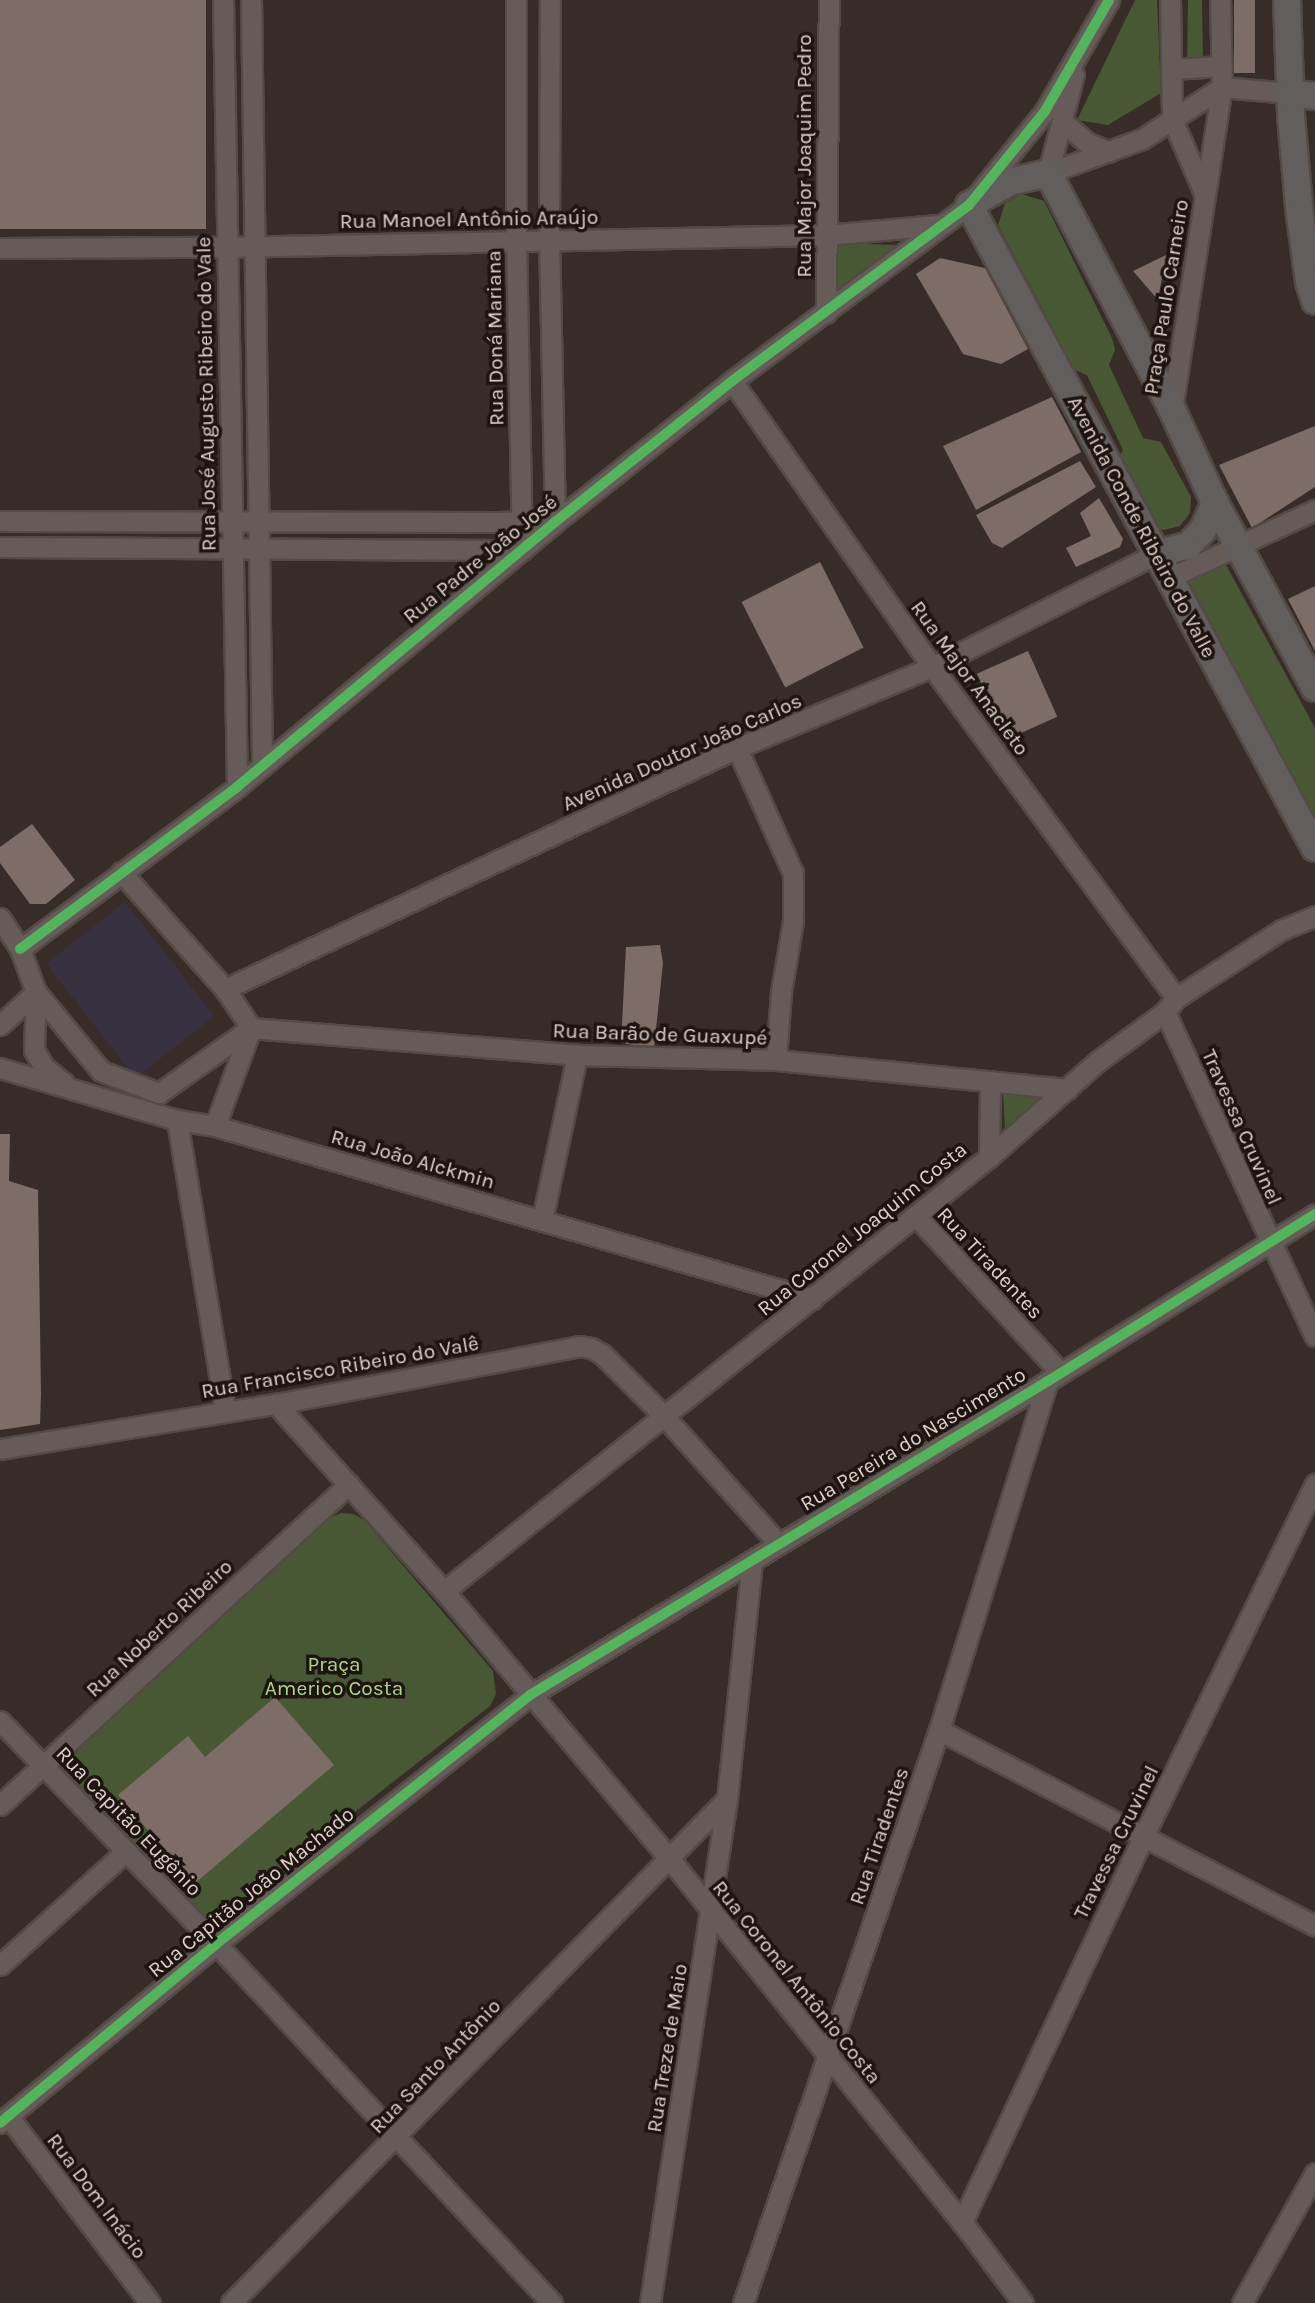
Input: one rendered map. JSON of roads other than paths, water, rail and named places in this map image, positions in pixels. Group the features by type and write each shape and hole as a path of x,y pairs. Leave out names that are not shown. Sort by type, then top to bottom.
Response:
{"main road":[{"path":"1287,0 1289,93 1300,216 1309,282 1315,301"},
{"path":"1289,93 1315,96"},
{"path":"1048,173 1172,409 1215,503 1315,688"},
{"name":"Rua Padre João José","path":"969,205 1012,181 1048,173"},
{"name":"Avenida Conde Ribeiro do Valle","path":"969,205 1315,848"},
{"path":"1156,554 1189,545 1203,530 1215,503"}],"street":[{"name":"Rua José Augusto Ribeiro do Vale","path":"223,0 230,519 237,787"},
{"path":"251,0 262,763"},
{"name":"Rua Doná Mariana","path":"516,0 516,241 522,550"},
{"path":"0,521 230,519 555,522 549,240 550,0"},
{"name":"Rua Major Joaquim Pedro","path":"826,313 829,0"},
{"path":"969,205 1045,111 1109,0"},
{"name":"Praça Paulo Carneiro","path":"1170,0 1172,119 1204,192"},
{"name":"Praça Paulo Carneiro","path":"1172,409 1222,88 1220,0"},
{"path":"1048,173 1080,53"},
{"path":"1171,69 1222,66"},
{"path":"1048,173 1142,139 1222,88 1289,93"},
{"path":"1062,121 1086,142 1109,152"},
{"name":"Rua Padre João José","path":"20,948 237,787 262,763 555,522 732,381 969,205"},
{"name":"Rua Manoel Antônio Araújo","path":"0,248 256,247 826,235 939,225"},
{"name":"Rua Major Anacleto","path":"732,381 1170,1005"},
{"path":"1169,578 1315,510"},
{"path":"0,547 522,550"},
{"name":"Avenida Doutor João Carlos","path":"225,989 737,748 932,667 1156,554"},
{"path":"737,748 793,873 793,921 781,992 776,1060"},
{"path":"121,872 225,989 251,1028"},
{"name":"Rua Coronel Joaquim Costa","path":"444,1591 989,1157 1170,1005 1281,930 1315,916"},
{"path":"0,918 20,948 36,992 101,1071 159,1093 251,1028"},
{"path":"0,1025 36,992"},
{"path":"36,992 34,1050 44,1067 71,1088"},
{"name":"Travessa Cruvinel","path":"1170,1005 1269,1242 1303,1306 1315,1336"},
{"path":"215,1126 251,1028"},
{"name":"Rua Barão de Guaxupé","path":"251,1028 577,1055 776,1060 1068,1088"},
{"path":"542,1220 577,1055"},
{"name":"Rua João Alckmin","path":"0,1068 177,1120 215,1126 812,1299"},
{"path":"989,1157 990,1081"},
{"path":"177,1120 225,1411"},
{"name":"Rua Pereira do Nascimento","path":"530,1695 1315,1214"},
{"name":"Rua Tiradentes","path":"743,2303 939,1730 1054,1376 915,1216"},
{"name":"Rua Francisco Ribeiro do Valê","path":"0,1448 276,1404 579,1346 602,1354 663,1415 778,1543"},
{"path":"276,1404 444,1591 530,1695"},
{"name":"Travessa Cruvinel","path":"962,2222 1143,1837 1315,1484"},
{"name":"Rua Noberto Ribeiro","path":"0,1805 349,1485"},
{"name":"Rua Treze de Maio","path":"650,2303 727,1799 752,1560"},
{"name":"Rua Coronel Antônio Costa","path":"530,1695 669,1858 962,2222 1023,2303"},
{"name":"Rua Capitão João Machado","path":"4,2120 216,1944 530,1695"},
{"name":"Rua Capitão Eugênio","path":"0,1721 216,1944 552,2303"},
{"path":"939,1730 1315,1926"},
{"path":"669,1858 727,1799"},
{"path":"0,1965 125,1852"},
{"name":"Rua Santo Antônio","path":"231,2303 669,1858"},
{"name":"Rua Dom Inácio","path":"4,2120 150,2303"},
{"path":"1242,2303 1315,2173"}],"park label":[{"name":"Praça Americo Costa","path":"334,1676"}]}
